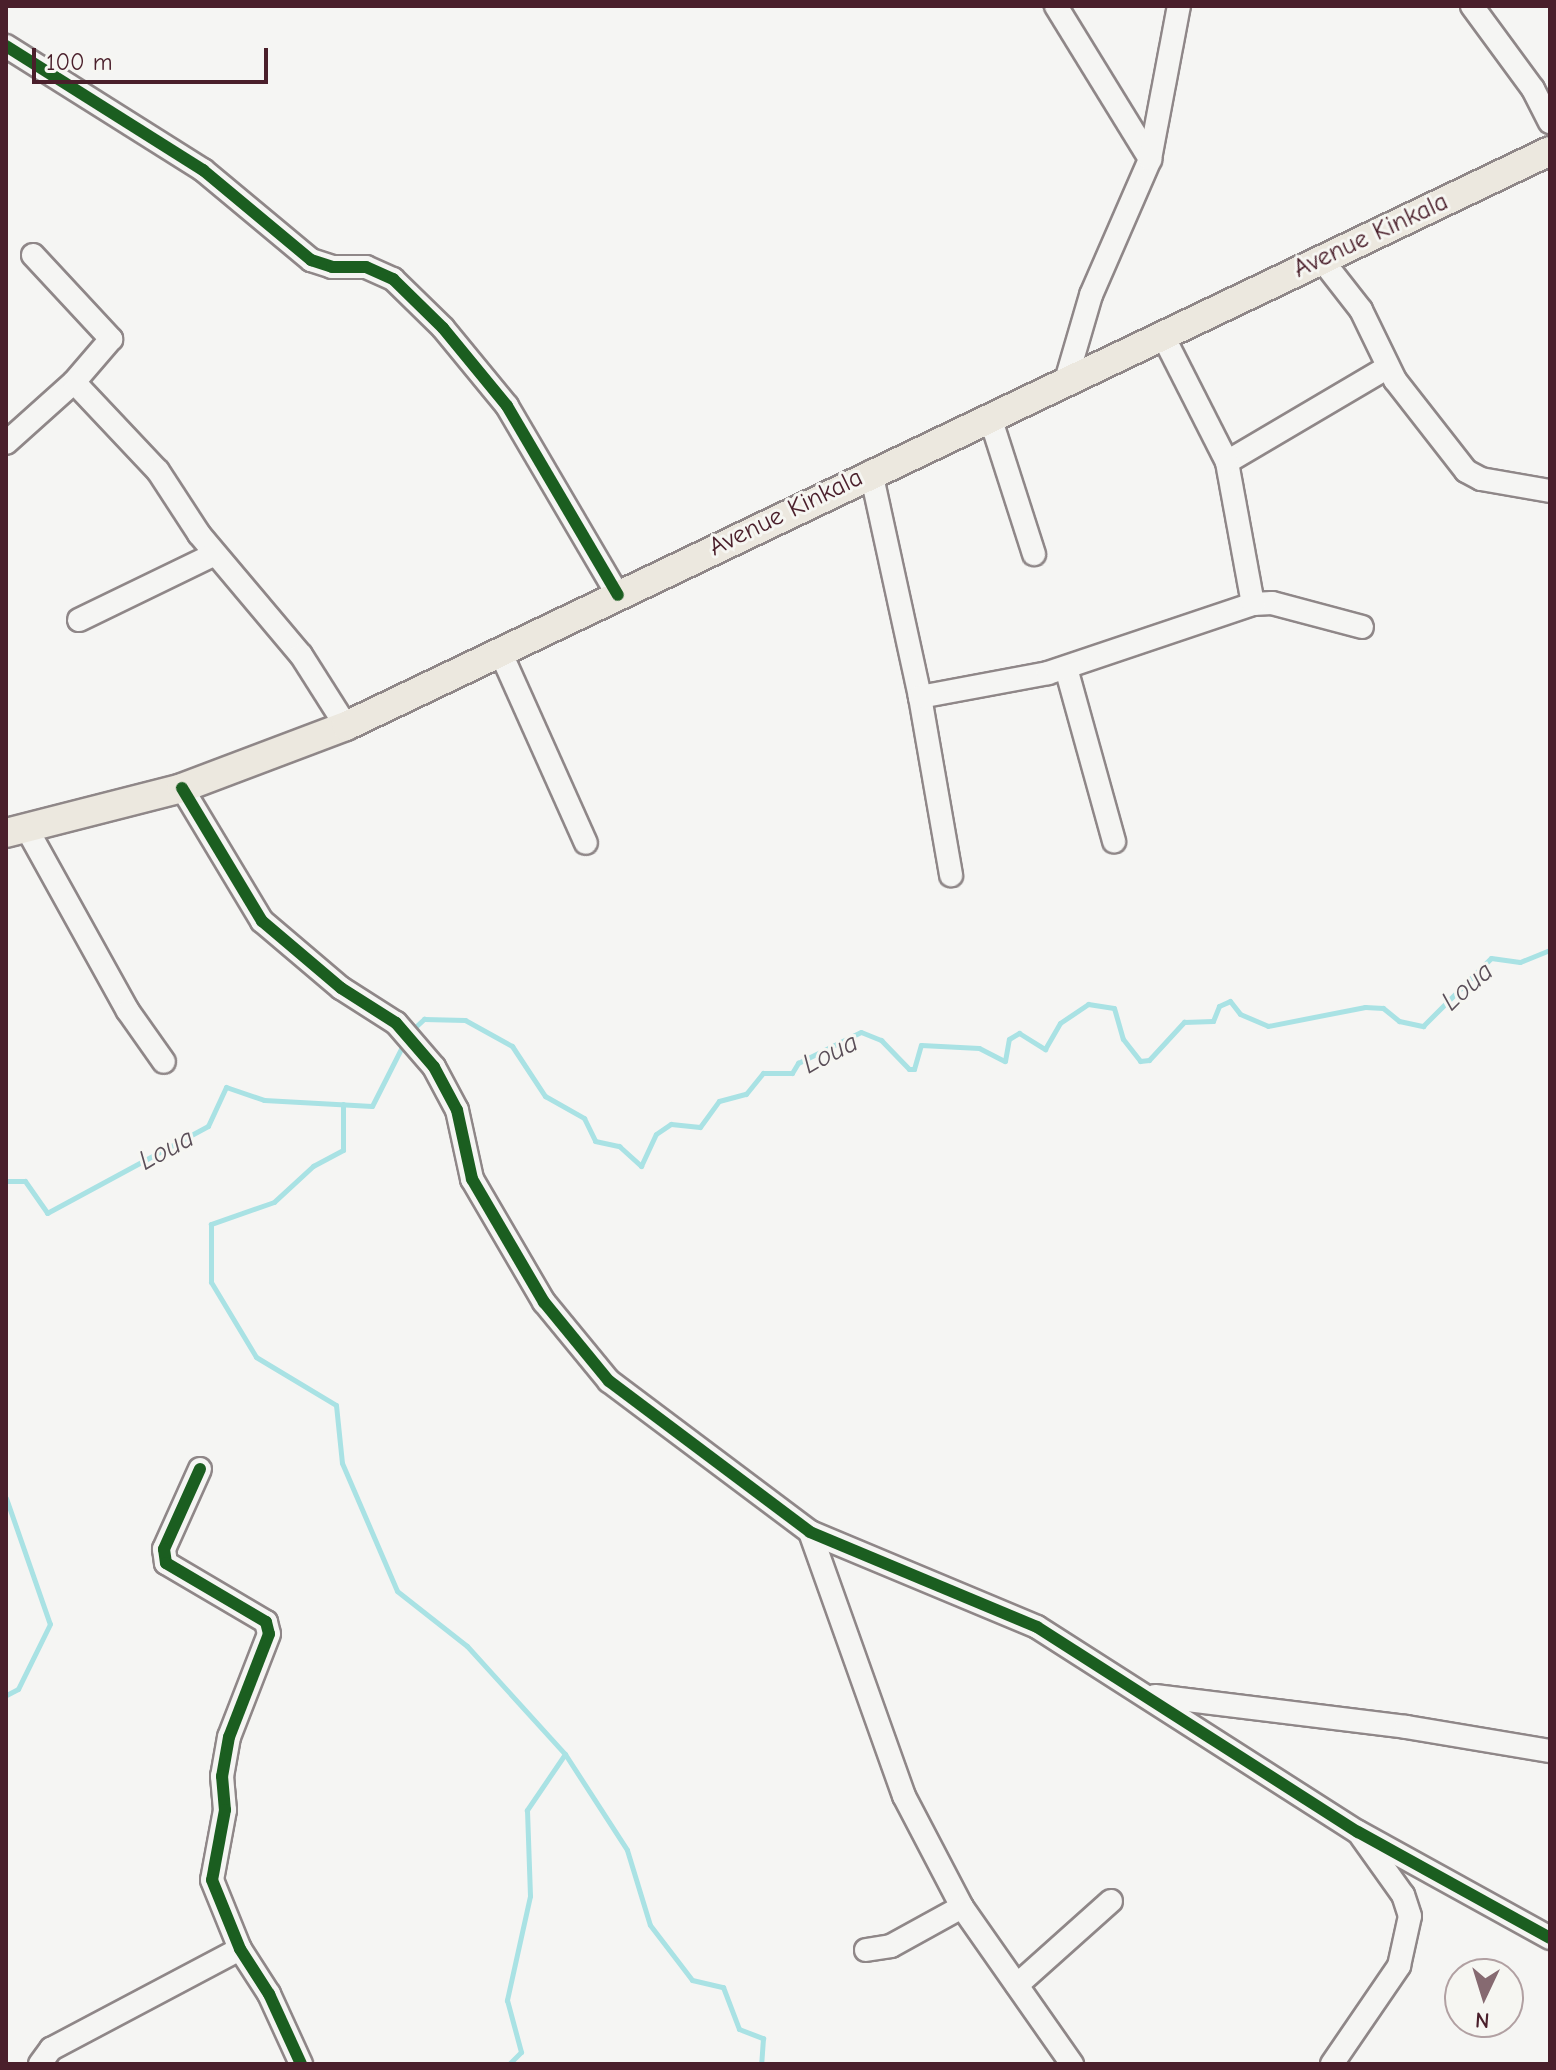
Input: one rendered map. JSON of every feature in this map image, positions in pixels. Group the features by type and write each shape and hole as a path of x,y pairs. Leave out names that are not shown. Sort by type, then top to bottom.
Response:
{"main road":[{"name":"Avenue Kinkala","path":"16,831 182,788 346,726 871,472 1065,384 1162,334 1550,151"}],"street":[{"path":"1056,6 1150,159"},
{"path":"1065,384 1091,295 1150,159 1179,6"},
{"path":"1472,6 1533,89 1550,122"},
{"path":"6,46 203,170 311,260 332,267 366,267 393,279 443,328 507,406 618,595"},
{"path":"6,443 74,382 111,339 33,255"},
{"path":"1322,260 1361,310 1388,367 1466,471 1481,479 1550,491"},
{"path":"1162,334 1227,462 1253,604"},
{"path":"1227,462 1388,367"},
{"path":"74,382 158,471 215,554 301,655 346,726"},
{"path":"990,417 1034,554"},
{"path":"871,472 920,697 951,875"},
{"path":"79,620 215,554"},
{"path":"920,697 1066,668 1253,604 1272,603 1362,627"},
{"path":"500,651 586,843"},
{"path":"1066,668 1114,841"},
{"path":"182,788 262,921 341,988 396,1023 414,1042 457,1110 472,1179 567,1336 609,1381 810,1532 1037,1627 1150,1696 1358,1832 1550,1938"},
{"path":"16,831 128,1011 164,1062"},
{"path":"200,1469 164,1549 166,1563 266,1622 269,1634 229,1737 222,1776 225,1810 211,1862 212,1880 240,1949 269,1994 301,2064"},
{"path":"810,1532 837,1596 904,1796 962,1907 1072,2064"},
{"path":"1150,1696 1406,1727 1550,1751"},
{"path":"1332,2064 1399,1966 1410,1916 1403,1895 1358,1832"},
{"path":"1017,1985 1111,1901"},
{"path":"866,1950 891,1946 962,1907"},
{"path":"40,2064 51,2049 240,1949"}],"waterway":[{"name":"Loua","path":"411,1031 424,1019 465,1020 512,1046 545,1096 584,1118 595,1141 619,1146 641,1166 656,1134 671,1124 700,1127 719,1101 746,1094 763,1073 792,1073 798,1063 861,1032 881,1040 909,1069 914,1069 921,1045 979,1048 1005,1061 1009,1039 1019,1033 1045,1049 1060,1023 1088,1004 1114,1008 1123,1039 1140,1061 1149,1060 1184,1022 1213,1021 1219,1006 1230,1001 1240,1014 1268,1026 1365,1007 1383,1008 1399,1021 1423,1026 1491,958 1520,962 1550,950"},
{"name":"Loua","path":"6,1181 25,1181 47,1213 208,1126 226,1087 264,1100 372,1106 404,1043"},
{"path":"343,1104 343,1150 313,1166 274,1202 211,1224 211,1282 256,1357 336,1405 342,1463 397,1591 467,1646 565,1754 527,1810 530,1896 507,2000 521,2052 509,2064"},
{"path":"6,1498 50,1624 18,1689 6,1695"},
{"path":"565,1754 627,1850 650,1925 692,1980 723,1987 739,2029 763,2038 761,2064"}],"cycle path":[{"path":"6,46 203,170 311,260 332,267 366,267 393,279 443,328 507,406 618,595"},
{"path":"182,788 262,921 341,988 396,1023 434,1067 457,1110 472,1179 544,1302 609,1381 810,1532 1037,1627 1358,1832 1550,1938"},
{"path":"200,1469 164,1549 166,1563 266,1622 269,1634 229,1737 222,1776 225,1810 212,1880 240,1949 269,1994 301,2064"}]}
